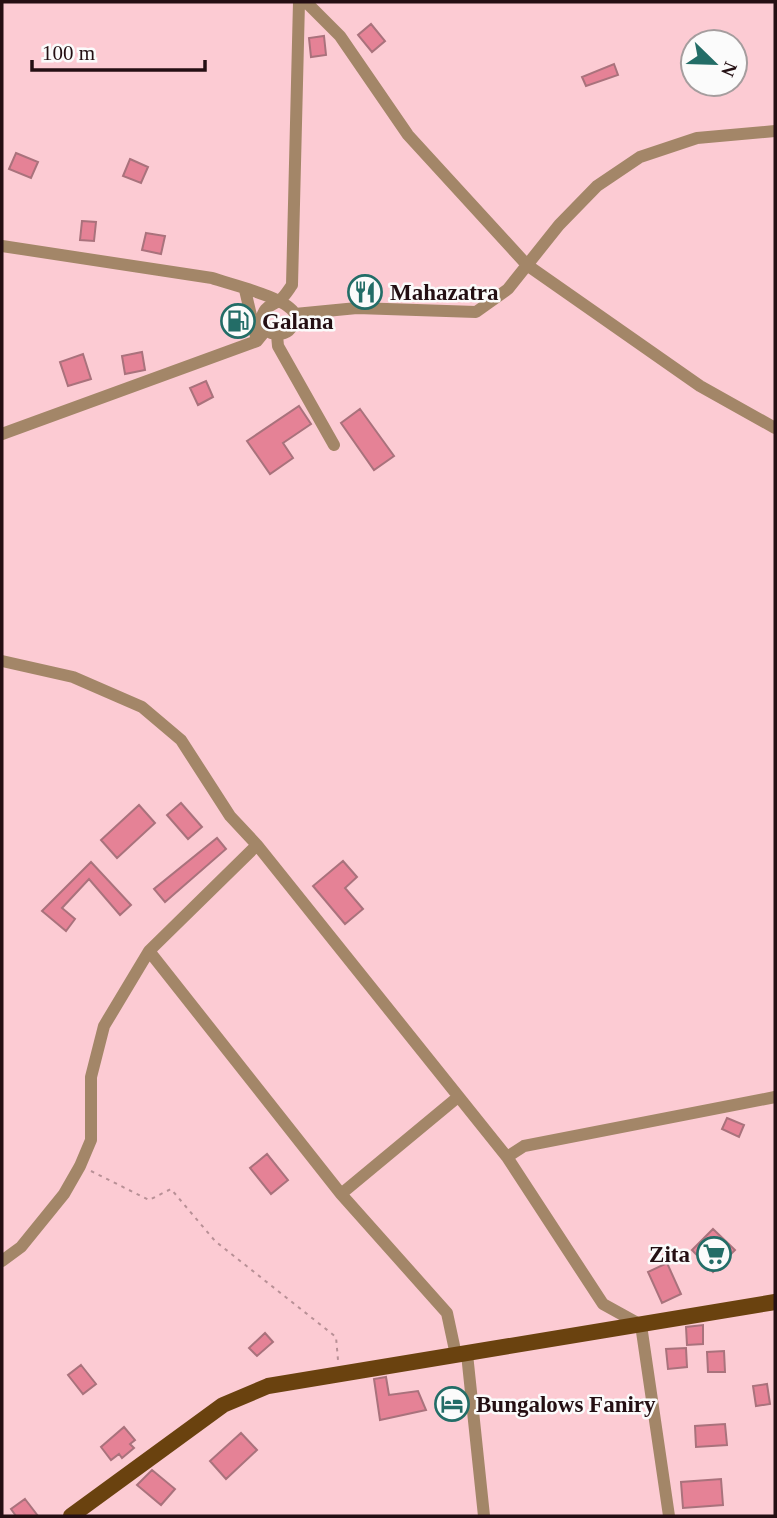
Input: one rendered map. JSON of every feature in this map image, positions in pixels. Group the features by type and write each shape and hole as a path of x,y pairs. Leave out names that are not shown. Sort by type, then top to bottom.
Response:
{"main road":[{"path":"71,1516 223,1405 268,1386 775,1302"}],"street":[{"path":"299,2 292,285 279,301 270,303 263,311 261,321 271,332 334,445"},
{"path":"306,2 340,36 408,135 527,265 700,386 775,428"},
{"path":"295,314 357,308 476,312 508,289 559,225 597,186 640,157 697,138 775,131"},
{"path":"2,246 212,278 286,303 295,314"},
{"path":"245,290 257,341"},
{"path":"2,434 257,341 271,332 291,329 295,314"},
{"path":"2,661 72,677 142,707 180,740 230,816 257,845 507,1157 603,1304 641,1325 669,1516"},
{"path":"2,1261 21,1247 64,1194 80,1166 91,1140 91,1077 104,1026 149,951 257,845"},
{"path":"149,951 341,1194 447,1313 461,1354 484,1516"},
{"path":"341,1194 458,1097"},
{"path":"507,1157 524,1146 775,1097"}],"path":[{"path":"80,1166 149,1200 172,1189 215,1241 336,1337 337,1375"}],"building":[{"path":"371,24 385,41 372,52 358,35"},
{"path":"324,36 326,55 311,57 309,38"},
{"path":"614,64 618,75 586,86 582,77"},
{"path":"16,153 38,162 31,178 9,169"},
{"path":"130,159 148,167 141,183 123,176"},
{"path":"82,221 96,222 94,241 80,240"},
{"path":"146,233 165,236 161,254 142,250"},
{"path":"142,352 145,370 125,374 122,356"},
{"path":"83,354 91,379 68,386 60,362"},
{"path":"206,381 213,397 198,405 190,388"},
{"path":"299,406 311,424 283,443 293,458 270,474 247,441"},
{"path":"360,409 394,456 374,470 341,423"},
{"path":"181,803 202,827 188,839 167,815"},
{"path":"139,805 155,823 117,858 101,840"},
{"path":"217,838 226,849 165,902 154,889"},
{"path":"343,861 357,877 345,888 363,909 345,924 313,886"},
{"path":"91,862 131,905 120,915 89,879 62,908 75,919 66,931 42,911"},
{"path":"727,1118 744,1125 739,1137 722,1129"},
{"path":"267,1154 288,1180 271,1194 250,1168"},
{"path":"713,1229 735,1250 713,1272 692,1250"},
{"path":"667,1263 681,1294 662,1303 648,1272"},
{"path":"703,1325 703,1344 687,1345 686,1327"},
{"path":"265,1333 273,1342 257,1356 249,1348"},
{"path":"686,1348 687,1367 668,1369 666,1349"},
{"path":"724,1351 725,1372 708,1372 707,1352"},
{"path":"81,1365 96,1384 83,1394 68,1375"},
{"path":"386,1377 389,1395 418,1391 426,1410 380,1420 374,1379"},
{"path":"767,1384 770,1404 756,1406 753,1386"},
{"path":"725,1424 727,1445 696,1447 695,1426"},
{"path":"124,1427 135,1440 130,1444 134,1448 122,1458 119,1454 111,1460 101,1447"},
{"path":"241,1433 257,1450 226,1479 210,1461"},
{"path":"152,1470 175,1489 161,1505 137,1485"},
{"path":"721,1479 723,1505 683,1508 681,1482"},
{"path":"25,1499 38,1516 16,1516 11,1509"}],"place":[{"name":"Mahazatra","path":"365,292"},
{"name":"Galana","path":"238,321"},
{"name":"Zita","path":"714,1254"},
{"name":"Bungalows Faniry","path":"452,1404"}]}
